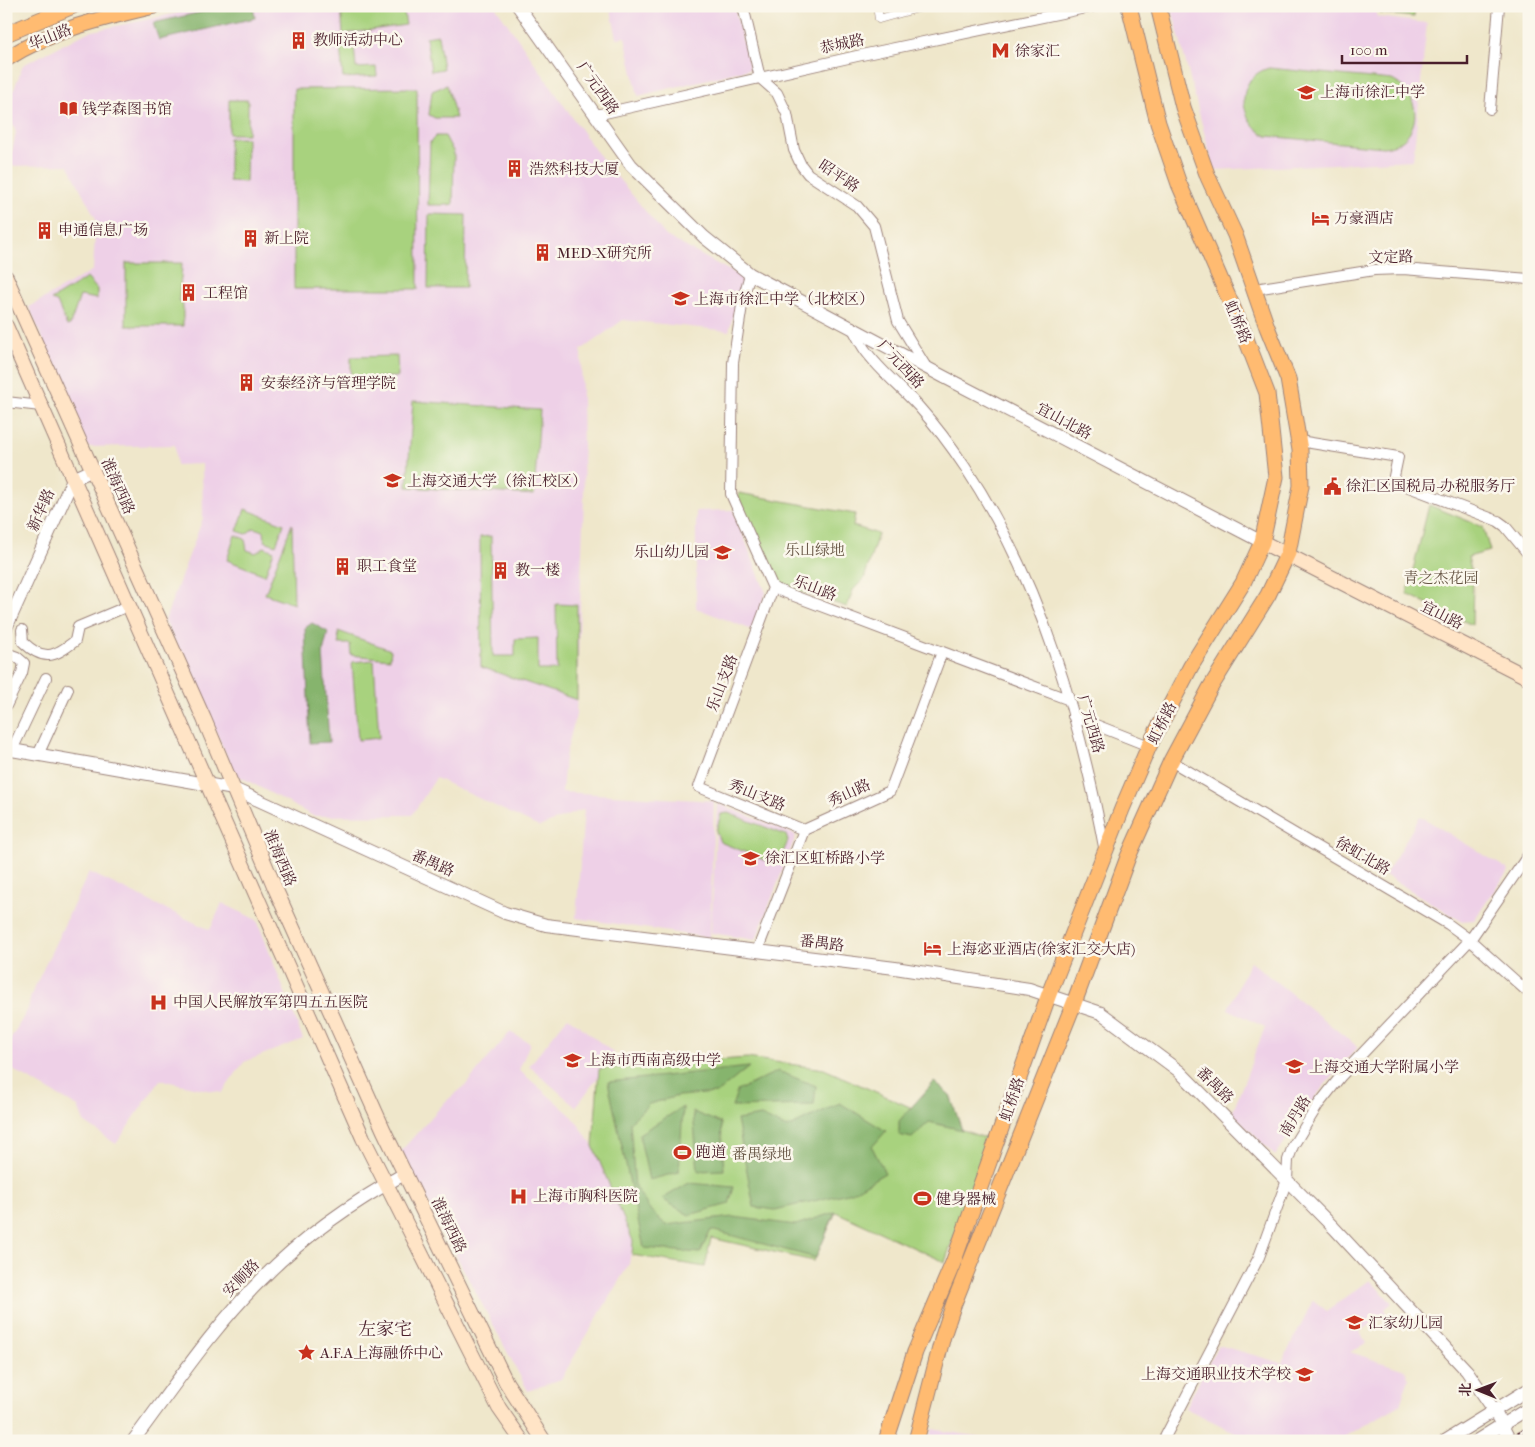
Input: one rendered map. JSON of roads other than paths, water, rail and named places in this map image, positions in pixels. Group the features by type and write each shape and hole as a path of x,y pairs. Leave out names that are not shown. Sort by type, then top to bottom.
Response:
{"main road":[{"name":"华山路","path":"6,34 73,6"},
{"name":"华山路","path":"6,59 22,49 88,22 154,6"},
{"name":"虹桥路","path":"886,1441 900,1391 954,1263 1049,994 1105,853 1149,746 1191,666 1243,583 1262,542 1276,477 1267,393 1243,331 1179,184 1158,123 1129,6"},
{"name":"虹桥路","path":"916,1441 943,1336 954,1303 1074,1002 1128,858 1171,761 1210,688 1268,595 1288,553 1301,486 1299,441 1288,379 1267,328 1235,236 1208,177 1183,107 1158,6"},
{"name":"淮海西路","path":"6,277 384,1131 506,1382 544,1441"},
{"path":"6,326 359,1130 499,1408 522,1441"},
{"name":"宜山路","path":"1262,542 1288,553 1529,678"}],"street":[{"name":"广元西路","path":"518,6 631,165 658,193 704,237 750,274 852,327 865,350 944,436 987,504 1032,595 1073,716 1094,795 1105,853"},
{"path":"743,6 760,78"},
{"path":"877,6 879,19 925,6"},
{"name":"恭城路","path":"596,115 1095,6"},
{"path":"1490,109 1499,6"},
{"name":"昭平路","path":"760,78 777,93 787,114 794,150 801,165 808,174 857,206 874,226 898,320 927,368"},
{"name":"文定路","path":"1255,289 1374,270 1403,270 1529,279"},
{"name":"乐山路","path":"750,274 743,298 733,363 731,494 773,588 1067,699"},
{"name":"宜山北路","path":"852,327 1262,542"},
{"path":"6,402 41,406"},
{"path":"1299,441 1398,457 1393,481 1498,521 1505,526 1529,555"},
{"name":"新华路","path":"7,626 73,479 92,470"},
{"name":"乐山支路","path":"699,787 773,588"},
{"path":"7,626 26,631 23,642 35,653 56,655 75,641 78,627 128,606"},
{"name":"秀山路","path":"804,830 890,791 942,652"},
{"path":"6,653 17,657 24,663 22,673 6,706"},
{"path":"9,750 46,678"},
{"path":"38,755 68,690"},
{"path":"1073,716 1149,746"},
{"name":"番禺路","path":"9,750 234,789 505,913 546,925 895,968 1049,994 1101,1013 1178,1071 1287,1180 1467,1371 1494,1410 1510,1441"},
{"name":"徐虹北路","path":"1171,761 1448,924 1470,940 1529,993"},
{"name":"秀山支路","path":"699,787 804,830"},
{"path":"757,951 804,830"},
{"name":"南丹路","path":"1163,1441 1259,1257 1287,1180 1288,1160 1293,1146 1318,1105 1340,1076 1470,940 1529,854"},
{"name":"安顺路","path":"133,1441 208,1340 263,1277 339,1215 406,1173"},
{"path":"1445,1441 1529,1389"},
{"path":"1476,1441 1529,1408"}],"railway":[{"path":"1506,1441 1529,1428"}],"place":[{"name":"教师活动中心","path":"299,40"},
{"name":"徐家汇","path":"1001,51"},
{"name":"上海市徐汇中学","path":"1306,92"},
{"name":"钱学森图书馆","path":"68,109"},
{"name":"浩然科技大厦","path":"515,169"},
{"name":"万豪酒店","path":"1320,218"},
{"name":"申通信息广场","path":"44,230"},
{"name":"新上院","path":"250,238"},
{"name":"MED-X研究所","path":"543,253"},
{"name":"工程馆","path":"189,293"},
{"name":"上海市徐汇中学（北校区）","path":"680,299"},
{"name":"安泰经济与管理学院","path":"247,383"},
{"name":"上海交通大学（徐汇校区）","path":"393,481"},
{"name":"徐汇区国税局-办税服务厅","path":"1332,486"},
{"name":"乐山幼儿园","path":"723,552"},
{"name":"职工食堂","path":"343,566"},
{"name":"教一楼","path":"501,570"},
{"name":"徐汇区虹桥路小学","path":"751,858"},
{"name":"上海宓亚酒店(徐家汇交大店)","path":"933,949"},
{"name":"中国人民解放军第四五五医院","path":"159,1002"},
{"name":"上海市西南高级中学","path":"572,1060"},
{"name":"上海交通大学附属小学","path":"1295,1067"},
{"name":"跑道","path":"682,1152"},
{"name":"上海市胸科医院","path":"519,1196"},
{"name":"健身器械","path":"922,1199"},
{"name":"汇家幼儿园","path":"1354,1323"},
{"name":"A.F.A上海融侨中心","path":"306,1353"},
{"name":"上海交通职业技术学校","path":"1305,1374"}],"district":[{"name":"左家宅","path":"385,1329"}],"park label":[{"name":"乐山绿地","path":"815,550"},
{"name":"青之杰花园","path":"1441,578"},
{"name":"番禺绿地","path":"762,1154"}]}
